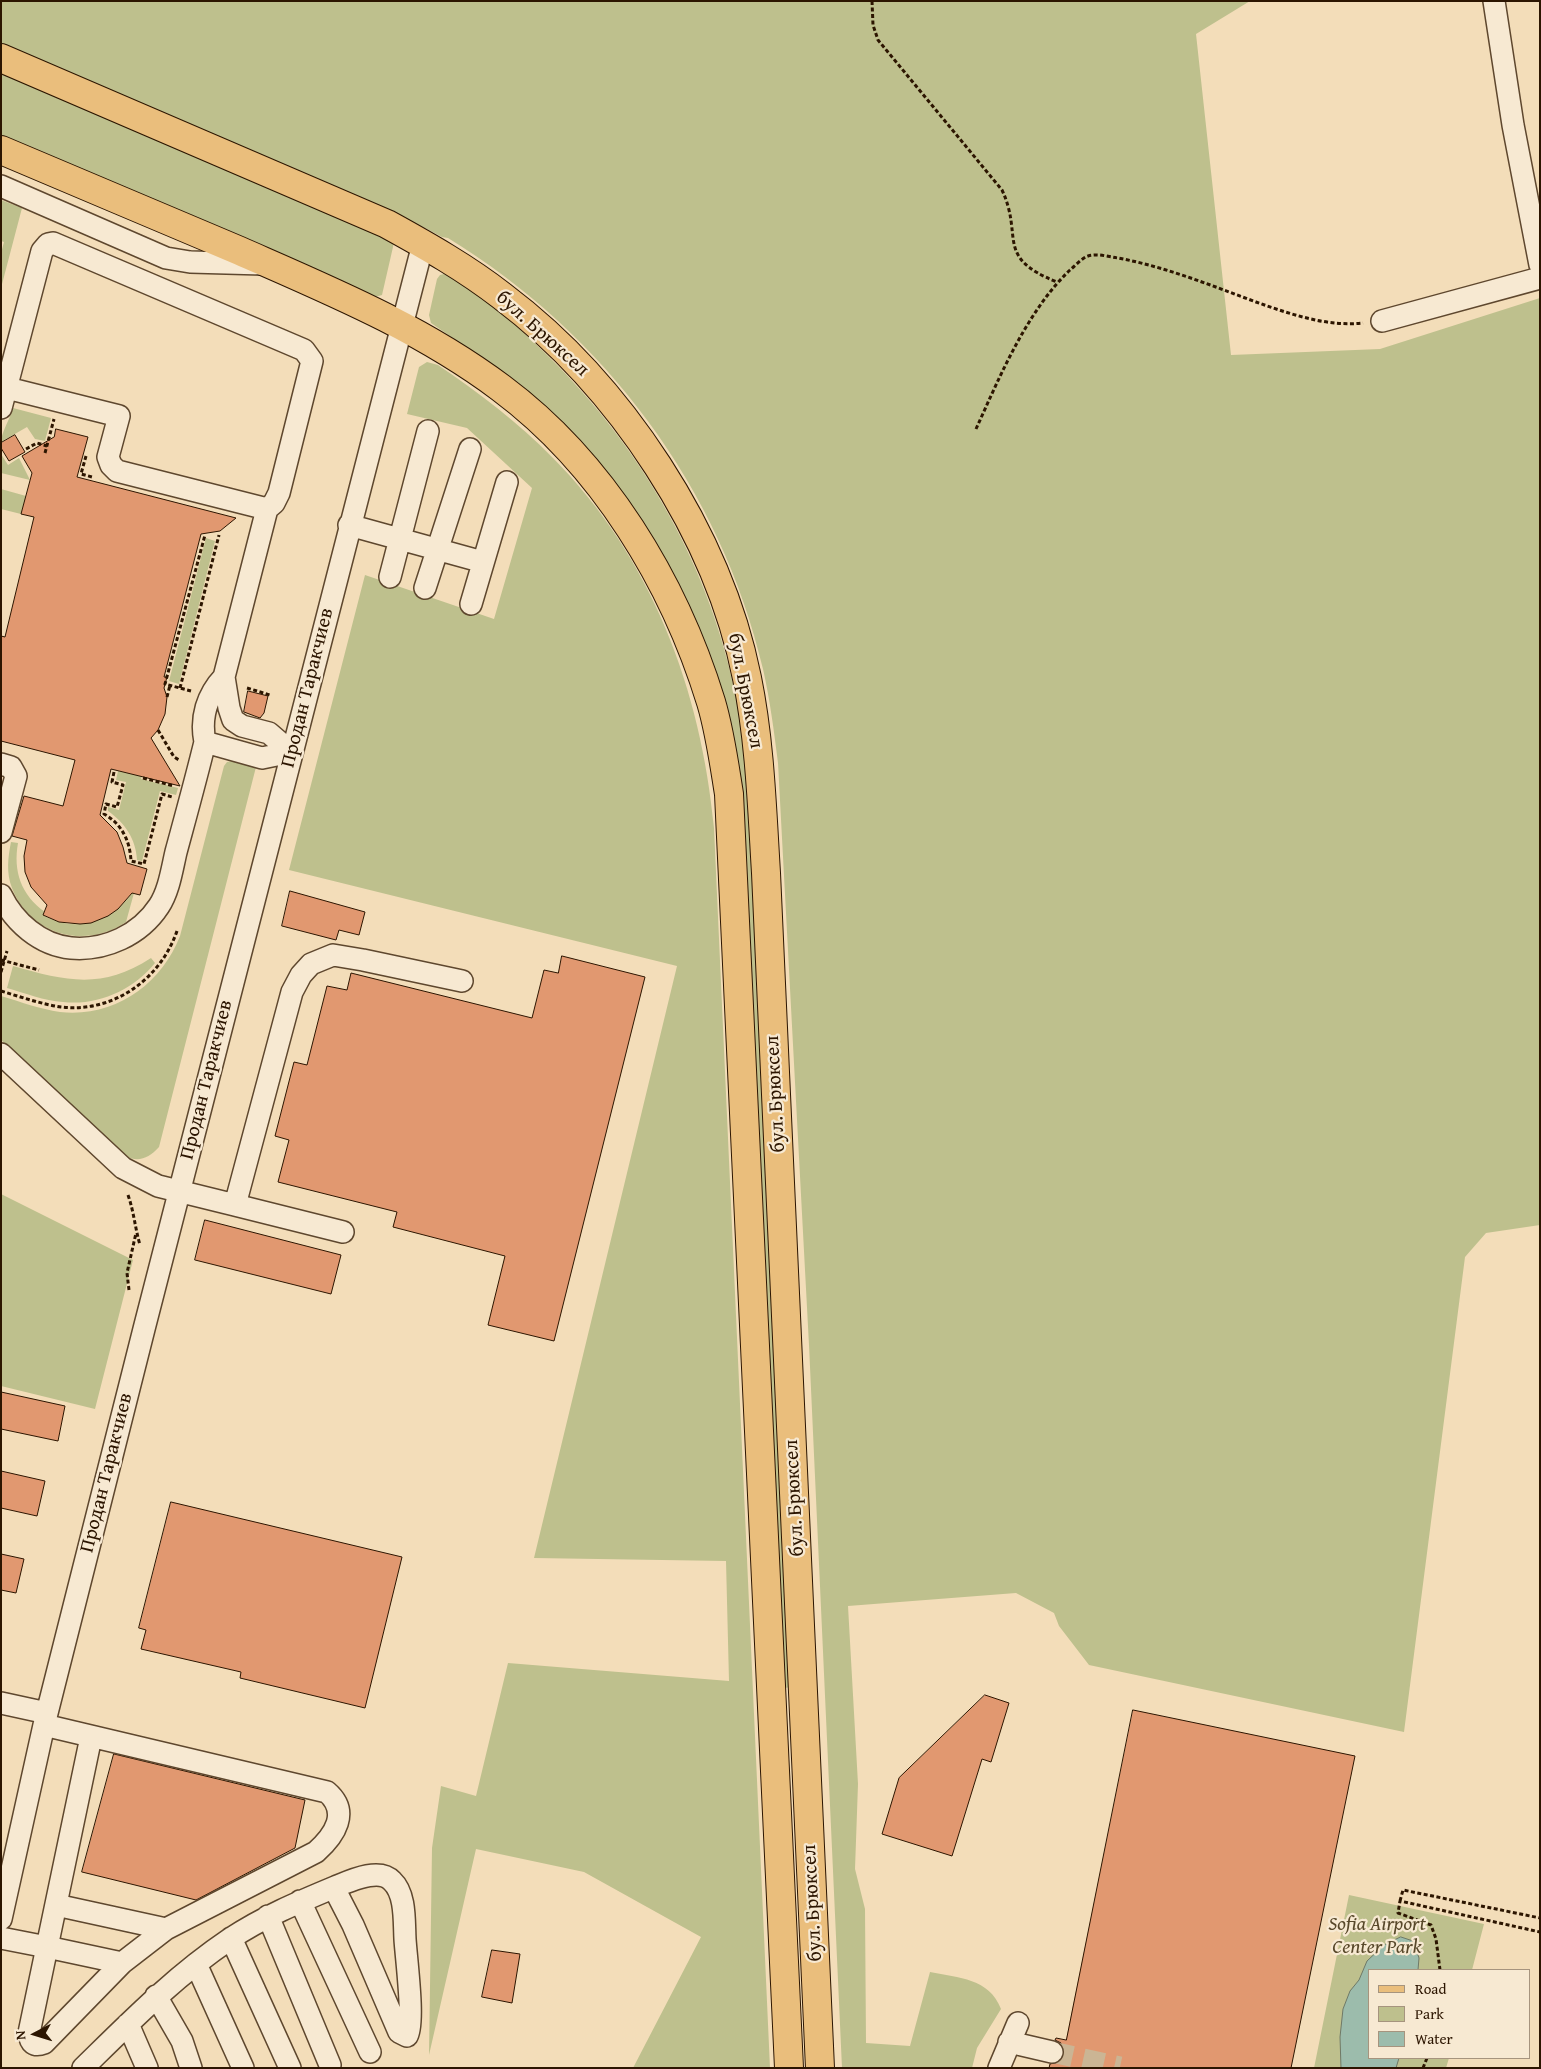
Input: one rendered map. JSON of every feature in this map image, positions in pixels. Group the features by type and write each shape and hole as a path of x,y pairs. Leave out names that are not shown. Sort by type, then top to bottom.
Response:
{"main road":[{"name":"бул. Брюксел","path":"1,58 387,224 423,244 503,296 576,361 612,400 642,442 681,504 705,553 721,592 737,638 745,670 758,745 766,873 820,2068"},
{"name":"бул. Брюксел","path":"1,150 270,265 401,324 448,351 503,389 553,434 590,475 635,536 665,587 692,646 711,704 730,794 789,2068"}],"street":[{"path":"1494,1 1513,126 1540,265"},
{"path":"1,186 166,258 190,262 270,265"},
{"path":"1,408 42,251 48,244 53,243 304,350 310,356 312,365 279,493 274,503 267,509 224,677 231,715 237,724 269,733 291,752"},
{"name":"Продан Таракчиев","path":"1,1920 46,1719 178,1191 423,244"},
{"path":"1382,321 1540,278"},
{"path":"6,388 119,416 108,457 110,465 118,470 267,509"},
{"path":"390,576 428,430"},
{"path":"425,588 470,449"},
{"path":"471,604 507,482"},
{"path":"350,525 483,562"},
{"path":"1,895 13,916 26,928 41,938 66,947 100,947 121,939 138,929 154,913 165,893 205,742 203,732 206,707 215,687 224,677"},
{"path":"205,742 262,758 291,752"},
{"path":"1,764 12,768 16,776 1,832"},
{"path":"235,1205 292,992 301,976 312,964 333,955 462,981"},
{"path":"1,1054 122,1168 158,1186 343,1232"},
{"path":"1,1703 91,1737 327,1792 336,1802 339,1810 339,1821 330,1838 316,1852 166,1929 122,1963 44,2043 39,2045 33,2044 29,2040 29,2033 91,1737"},
{"path":"88,2066 156,1996 231,1938 268,1916 300,1901 334,1888 367,1876 380,1875 392,1880 398,1889 403,1906 410,2004 410,2024 407,2036 400,2032 334,1888"},
{"path":"300,1901 370,2052"},
{"path":"56,1904 166,1929"},
{"path":"268,1916 330,2064"},
{"path":"1,1938 122,1963"},
{"path":"231,1938 290,2068"},
{"path":"196,1964 243,2068"},
{"path":"156,1996 182,2041 191,2068"},
{"path":"999,2068 1018,2023"},
{"path":"128,2024 147,2068"},
{"path":"1009,2042 1052,2052"}],"path":[{"path":"872,1 873,25 878,40 1002,190 1008,203 1011,234 1019,257 1028,268 1039,275 1057,282"},
{"path":"976,429 998,380 1018,343 1057,282 1088,256 1103,255 1135,261 1201,280 1286,312 1326,322 1357,324 1382,321"},
{"path":"45,453 55,416"},
{"path":"26,449 37,443 47,446"},
{"path":"81,474 92,477"},
{"path":"205,535 165,684 180,688 219,535"},
{"path":"167,697 170,685"},
{"path":"246,688 270,695"},
{"path":"158,730 174,757 183,763"},
{"path":"114,772 112,782 123,785 117,806 106,804 104,814 116,822 126,836 129,843 131,861 144,864 162,794 178,797"},
{"path":"143,778 181,787"},
{"path":"1,991 61,1007 75,1008 102,1004 128,993 152,974 171,949 177,932"},
{"path":"1,972 7,951"},
{"path":"3,960 39,970"},
{"path":"126,1189 134,1212 136,1233 140,1245"},
{"path":"129,1290 127,1273 136,1233"},
{"path":"1440,1969 1436,1939 1431,1925 1398,1913 1403,1890 1540,1918"},
{"path":"1400,1901 1540,1932"}],"green space":[{"path":"1,1 1250,1 1196,34 1231,355 1380,349 1540,298 1540,1225 1486,1233 1465,1257 1404,1732 1089,1665 1059,1626 1054,1613 1016,1593 848,1606 858,1784 855,1869 865,1909 866,2043 910,2046 930,1972 962,1978 981,1985 989,1991 1001,2009 977,2048 972,2068 842,2068 809,1345 778,763 763,669 744,603 718,539 686,479 649,422 606,369 558,321 505,277 448,238 1,45"},
{"path":"1,72 391,239 394,242 382,295 375,297 1,137"},
{"path":"1,200 22,208 1,288 1,253 4,242 1,241"},
{"path":"444,274 468,287 531,339 575,384 636,461 686,547 722,640 734,688 743,744 748,801 791,1687 785,1688 720,692 531,396 499,370 431,323 429,315 437,279 440,275"},
{"path":"427,362 438,365 512,420 553,458 588,497 618,539 644,583 666,629 683,677 697,726 714,828 770,2068 633,2068 701,1937 584,1872 476,1849 429,2055 432,1848 441,1786 476,1796 508,1663 729,1681 726,1561 534,1558 677,966 289,870 365,575 494,619 532,488 467,428 407,414 419,367"},
{"path":"13,408 51,418 45,441 35,439 27,427 1,442 2,434"},
{"path":"1,454 8,465 19,458 30,480 1,473"},
{"path":"1,489 26,496 21,514 1,509"},
{"path":"206,538 215,541 179,684 169,681"},
{"path":"232,761 256,767 159,1147 152,1154 144,1158 126,1157 1,1040 1,996 53,1011 80,1012 99,1010 117,1004 133,995 148,983 172,954 180,936 224,766 227,762"},
{"path":"118,771 142,776 141,779 178,788 176,795 160,791 142,861 137,860 132,838 124,826 108,811 108,807 119,810 126,782 116,780"},
{"path":"11,842 18,843 17,863 21,882 30,898 45,912 43,915 55,921 68,924 92,922 114,911 134,893 126,922 110,931 77,936 60,933 45,927 20,904 12,888 8,865"},
{"path":"151,958 155,963 146,973 125,988 102,999 76,1003 56,1001 7,988 13,966 50,976 84,980 116,975"},
{"path":"1,1194 133,1260 95,1409 1,1386"},
{"name":"Sofia Airport Center Park","path":"1349,1895 1484,1924 1472,1969 1368,1969 1368,2059 1449,2059 1446,2068 1314,2068"}],"water":[{"path":"1401,1937 1413,1941 1419,1958 1418,1969 1368,1969 1368,2059 1399,2059 1396,2068 1341,2068 1340,2037 1343,2009 1350,1991 1359,1980 1367,1961 1384,1945"}],"building":[{"path":"56,429 88,437 77,477 236,518 220,531 201,534 164,677 167,677 164,688 167,697 165,714 158,730 151,738 180,786 111,769 100,815 117,832 127,863 147,869 140,895 132,893 118,909 108,916 91,923 80,924 59,922 43,915 47,905 31,887 25,872 24,856 27,840 12,836 24,796 63,806 75,760 1,741 1,636 5,637 34,517 21,514 32,473 22,456 54,437"},
{"path":"15,435 25,452 9,461 1,448 1,443"},
{"path":"248,691 268,696 264,713 260,718 244,712"},
{"path":"290,891 365,912 359,935 339,930 336,940 282,926"},
{"path":"562,956 645,977 554,1341 488,1325 505,1256 393,1227 397,1212 278,1182 289,1140 275,1136 294,1062 307,1065 327,986 347,990 351,973 532,1018 544,970 558,973"},
{"path":"205,1220 341,1255 331,1294 195,1260"},
{"path":"1,1392 65,1406 58,1441 1,1429"},
{"path":"1,1471 45,1481 37,1516 1,1508"},
{"path":"171,1502 402,1557 365,1708 240,1678 241,1672 141,1649 146,1630 139,1628"},
{"path":"1,1554 24,1559 16,1593 1,1590"},
{"path":"985,1695 1009,1703 991,1762 982,1759 952,1856 882,1834 899,1778"},
{"path":"1133,1710 1355,1756 1291,2068 1049,2068 1050,2064 1061,2061 1064,2054 1061,2043 1055,2040 1056,2038 1066,2040"},
{"path":"114,1754 305,1800 295,1848 196,1900 82,1872"},
{"path":"492,1950 520,1954 512,2003 482,1997"}],"tunnel":[{"path":"1052,2052 1120,2067"}]}
